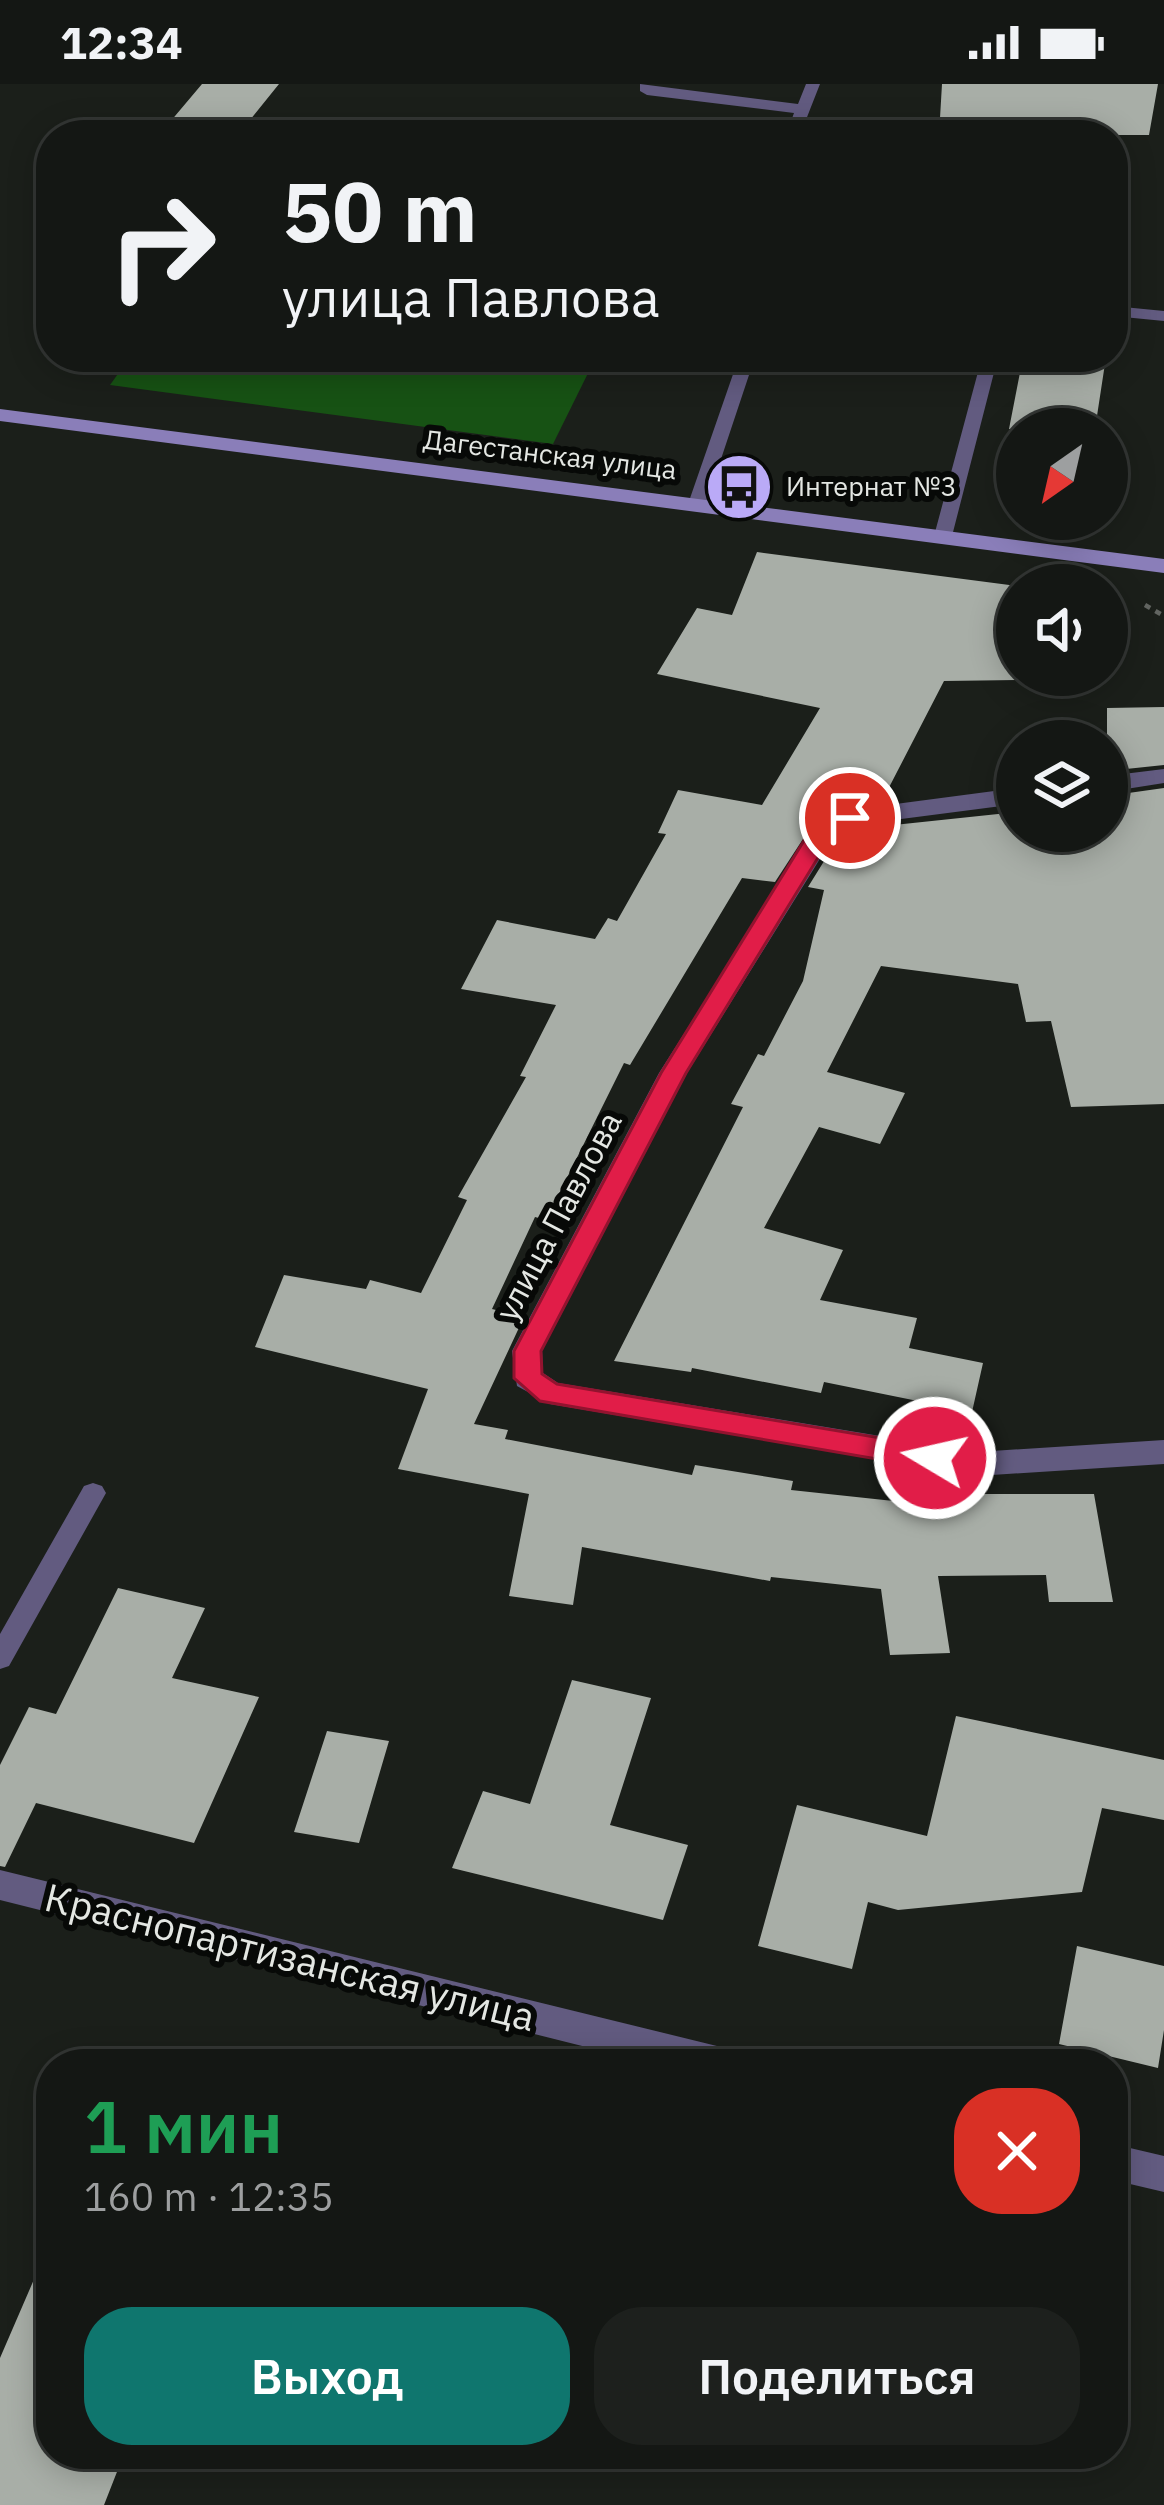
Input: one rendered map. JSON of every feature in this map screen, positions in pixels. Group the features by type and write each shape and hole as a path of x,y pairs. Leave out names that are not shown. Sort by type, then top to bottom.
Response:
{"street":[{"name":"Дагестанская улица","path":"0,415 1164,566"},
{"path":"1128,781 1164,776"},
{"name":"улица Павлова","path":"996,799 850,818 826,827 673,1073 527,1351 528,1378 550,1393 977,1464 1164,1452"},
{"name":"Краснопартизанская улица","path":"0,1885 661,2049"},
{"path":"1128,2166 1164,2174"}],"lane":[{"path":"647,84 647,91 800,109"},
{"path":"797,120 813,84"},
{"path":"1128,312 1164,316"},
{"path":"697,504 742,372"},
{"path":"943,536 986,372"},
{"path":"0,1658 94,1493"}],"green space":[{"path":"119,372 589,372 553,444 110,385"}],"building":[{"path":"202,84 279,84 250,120 172,120"},
{"path":"942,84 1158,84 1149,135 1128,135 1128,120 940,120"},
{"path":"1020,372 1104,372 1098,408 1013,408"},
{"path":"757,552 996,583 996,680 944,681 882,801 849,806 816,819 775,882 742,878 630,1065 624,1063 546,1220 535,1217 492,1309 524,1317 474,1424 508,1430 505,1439 692,1475 695,1465 793,1481 791,1490 968,1509 966,1494 1094,1494 1113,1602 1049,1602 1046,1575 938,1576 950,1653 890,1655 881,1589 771,1577 770,1581 582,1547 573,1605 509,1596 529,1494 398,1469 428,1389 255,1347 284,1275 366,1289 370,1280 421,1293 467,1200 458,1197 526,1077 520,1076 556,1005 461,989 497,920 595,939 608,918 617,921 666,834 658,833 678,790 762,805 820,708 657,674 697,608 732,615"},
{"path":"1164,707 1164,765 1128,769 1128,720 1107,720 1107,708"},
{"path":"1164,788 1164,1104 1071,1107 1051,1021 1026,1022 1018,984 881,966 827,1072 905,1093 880,1144 819,1127 764,1228 843,1250 820,1300 917,1318 909,1348 983,1363 972,1412 824,1382 821,1393 692,1368 691,1372 614,1361 743,1107 731,1104 758,1054 764,1056 803,981 824,890 808,887 839,837 856,829 996,814 996,852 1128,852 1128,793"},
{"path":"118,1588 205,1608 172,1678 259,1697 194,1843 36,1803 5,1867 0,1866 0,1765 29,1707 56,1714"},
{"path":"572,1680 651,1698 610,1825 688,1845 663,1920 452,1868 483,1791 530,1804"},
{"path":"956,1716 1164,1760 1164,1820 1102,1808 1082,1892 898,1910 868,1902 852,1969 758,1946 797,1805 927,1836"},
{"path":"327,1731 389,1741 359,1843 294,1832"},
{"path":"1077,1946 1164,1966 1164,2030 1158,2068 1128,2061 1128,2049 1059,2044"},
{"path":"36,2275 36,2469 118,2469 104,2505 0,2505 0,2358"}],"place":[{"name":"Интернат №3","path":"739,487"}],"route":[{"path":"850,818 826,827 817,839 673,1073 527,1351 528,1378 550,1393 935,1458"}]}
